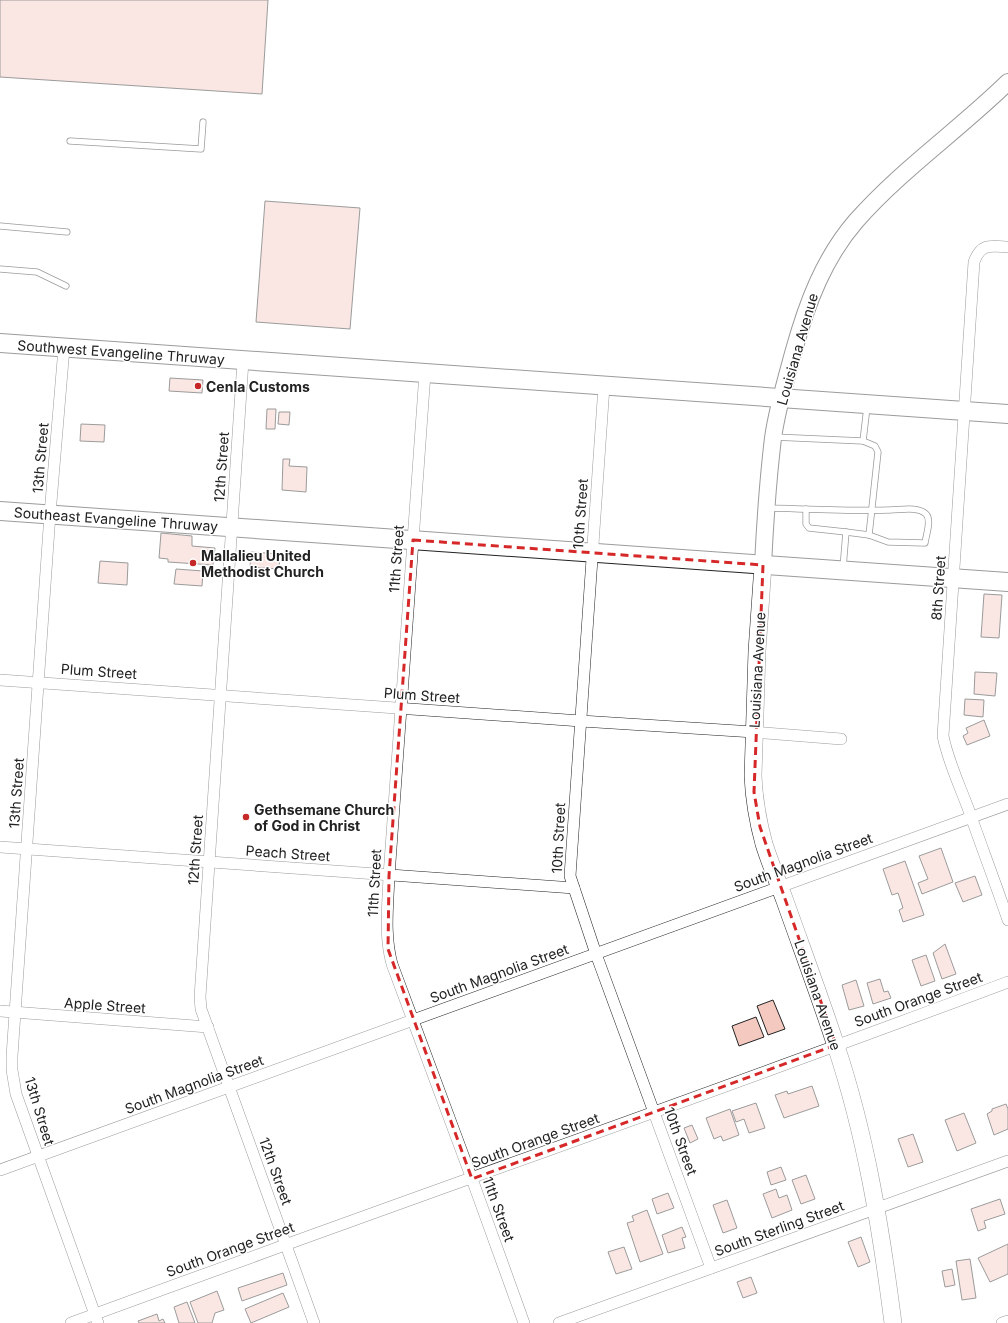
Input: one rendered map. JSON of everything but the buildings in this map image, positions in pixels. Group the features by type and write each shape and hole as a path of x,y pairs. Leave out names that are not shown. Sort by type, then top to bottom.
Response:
{"highway":[{"name":"Southwest Evangeline Thruway","path":"0,343 1008,414"},
{"name":"Southeast Evangeline Thruway","path":"0,511 1008,582"}],"main road":[{"name":"Louisiana Avenue","path":"893,1323 877,1209 859,1123 836,1045 764,844 754,792 754,732 766,508 774,437 781,399 798,334 812,292 821,272 841,240 879,196 1008,82"}],"street":[{"name":"8th Street","path":"1008,247 991,246 980,249 974,262 943,736 948,758 1008,920"},
{"name":"13th Street","path":"64,348 50,514 12,1056 13,1083 16,1094 97,1319"},
{"name":"12th Street","path":"243,361 200,997 201,1008 314,1323"},
{"name":"11th Street","path":"425,373 389,876 386,927 388,949 392,964 524,1323"},
{"name":"10th Street","path":"604,386 570,876 596,954 711,1268"},
{"name":"Plum Street","path":"0,680 842,739"},
{"name":"South Magnolia Street","path":"0,1170 1008,804"},
{"name":"Peach Street","path":"0,846 389,876 574,888"},
{"name":"South Orange Street","path":"71,1323 97,1319 286,1244 472,1179 1008,982"},
{"name":"Apple Street","path":"0,1012 208,1027"},
{"name":"South Sterling Street","path":"559,1323 1008,1161"},
{"path":"1002,1323 1008,1321"}],"lane":[{"path":"70,141 200,148 203,122"},
{"path":"0,226 67,232"},
{"path":"0,268 37,272 66,286"},
{"path":"863,441 867,404"},
{"path":"774,437 863,441 875,446 878,452 870,511 869,535"},
{"path":"766,508 806,509 870,511 907,509 921,511 927,514 929,520 925,543 888,542 869,535 809,528 806,524 806,509"},
{"path":"843,570 846,532"}],"highlighted area":[{"path":"413,540 763,565 754,792 760,827 836,1045 472,1179 388,949 389,876"}],"place":[{"name":"Cenla Customs","path":"198,386"},
{"name":"Mallalieu United Methodist Church","path":"193,563"},
{"name":"Gethsemane Church of God in Christ","path":"246,817"}]}
